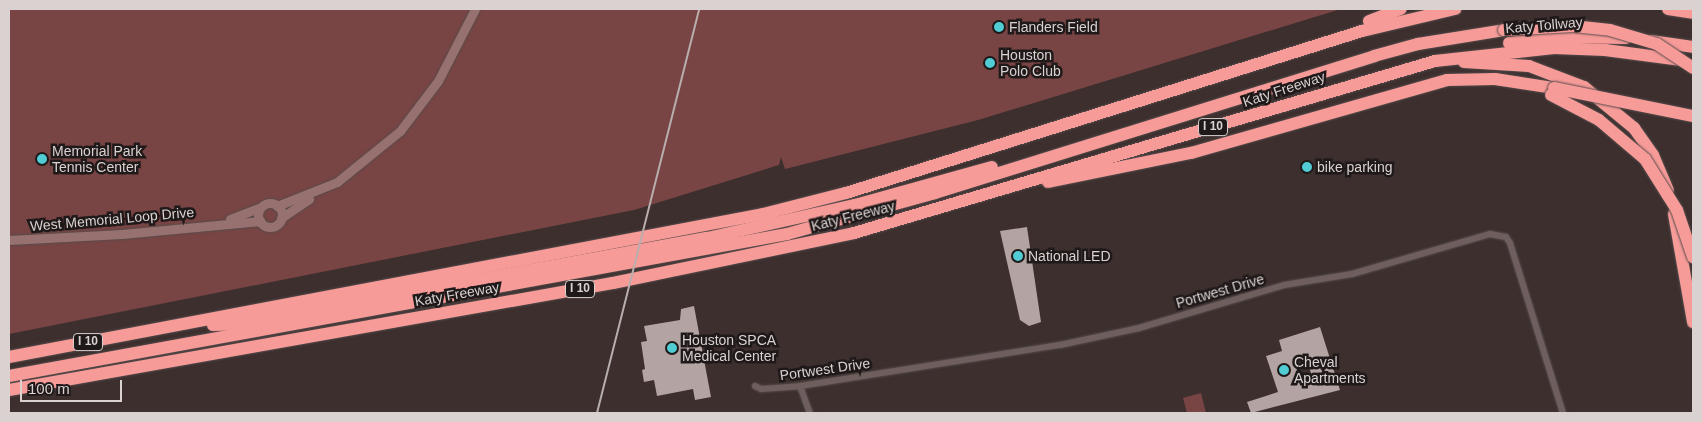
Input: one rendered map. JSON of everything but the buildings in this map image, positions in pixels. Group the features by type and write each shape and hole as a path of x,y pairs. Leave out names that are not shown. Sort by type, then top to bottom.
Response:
{"highway":[{"path":"1238,69 1401,9"},
{"name":"Katy Freeway","path":"9,357 764,214 863,188 1238,69 1400,20 1454,9"},
{"path":"1668,9 1693,13"},
{"path":"168,327 237,324 781,222 972,173 1374,49 1550,21 1612,24 1644,32 1693,61"},
{"path":"9,376 787,234 935,193 1374,56 1504,27 1573,26 1610,30 1657,44 1693,68"},
{"name":"Katy Tollway","path":"1400,70 1497,45 1561,37 1621,37 1693,48"},
{"name":"Katy Freeway","path":"9,390 729,261 854,233 1025,184 1400,70 1482,54 1546,49 1614,51 1693,61"},
{"path":"1400,70 1453,62 1529,66 1571,80 1613,107 1645,141 1666,184 1693,322"},
{"path":"1025,184 1067,181 1191,153 1374,98 1447,80 1495,79 1693,116"},
{"path":"1528,86 1586,112 1635,149 1672,199 1693,257"}],"street":[{"path":"324,188 277,206 270,203 261,207 260,221 269,226 324,188 359,167 417,112 438,81 475,9"},
{"path":"277,206 281,218"},
{"name":"West Memorial Loop Drive","path":"218,223 261,207"},
{"name":"West Memorial Loop Drive","path":"9,240 122,234 218,223 260,221"},
{"name":"Portwest Drive","path":"755,386 761,389 800,386 1060,345 1139,328 1271,289 1352,274 1490,234 1506,237 1510,242 1563,413"},
{"path":"800,386 810,413"}],"shaded area":[{"path":"9,9 1341,9 978,120 785,169 781,157 779,165 634,210 9,334"},
{"path":"1201,393 1206,413 1187,413 1183,398"}],"waterway":[{"path":"49,225 184,214"}],"railway":[{"path":"597,413 699,9"}],"place":[{"name":"Flanders Field","path":"999,27"},
{"name":"Houston Polo Club","path":"990,63"},
{"name":"Memorial Park Tennis Center","path":"42,159"},
{"name":"bike parking","path":"1307,167"},
{"name":"National LED","path":"1018,256"},
{"name":"Houston SPCA Medical Center","path":"672,348"},
{"name":"Cheval Apartments","path":"1284,370"}]}
